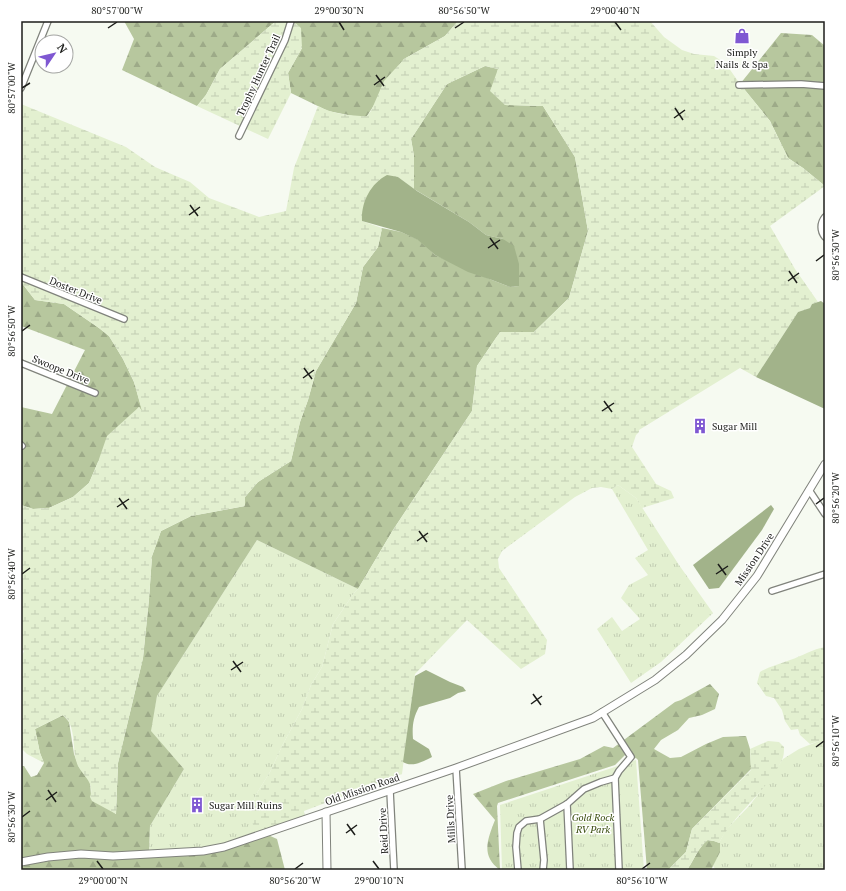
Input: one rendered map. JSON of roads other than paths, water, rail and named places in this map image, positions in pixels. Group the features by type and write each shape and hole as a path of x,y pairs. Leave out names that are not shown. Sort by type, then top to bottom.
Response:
{"street":[{"path":"21,88 48,21"},
{"name":"Trophy Hunter Trail","path":"239,136 285,40 291,21"},
{"path":"739,85 801,84 825,86"},
{"path":"825,217 821,226 825,237"},
{"name":"Doster Drive","path":"21,278 124,319"},
{"name":"Swoope Drive","path":"21,363 94,393"},
{"name":"Mission Drive","path":"686,655 722,620 757,576 825,464"},
{"path":"809,490 825,514"},
{"path":"772,591 825,574"},
{"name":"Old Mission Road","path":"21,862 48,857 81,854 113,856 203,851 224,847 456,768 593,718 655,680 686,655"},
{"path":"602,712 631,757 615,778 619,870"},
{"name":"Mills Drive","path":"456,768 462,870"},
{"path":"518,870 516,847 519,827 526,821 540,819 566,804 584,789 615,778"},
{"name":"Reid Drive","path":"390,791 394,870"},
{"path":"566,804 570,870"},
{"path":"326,812 327,870"},
{"path":"540,819 544,860 543,870"}],"place":[{"name":"Simply Nails & Spa","path":"742,36"},
{"name":"Sugar Mill","path":"700,426"},
{"name":"Sugar Mill Ruins","path":"197,805"}],"park label":[{"name":"Gold Rock RV Park","path":"593,822"}]}
